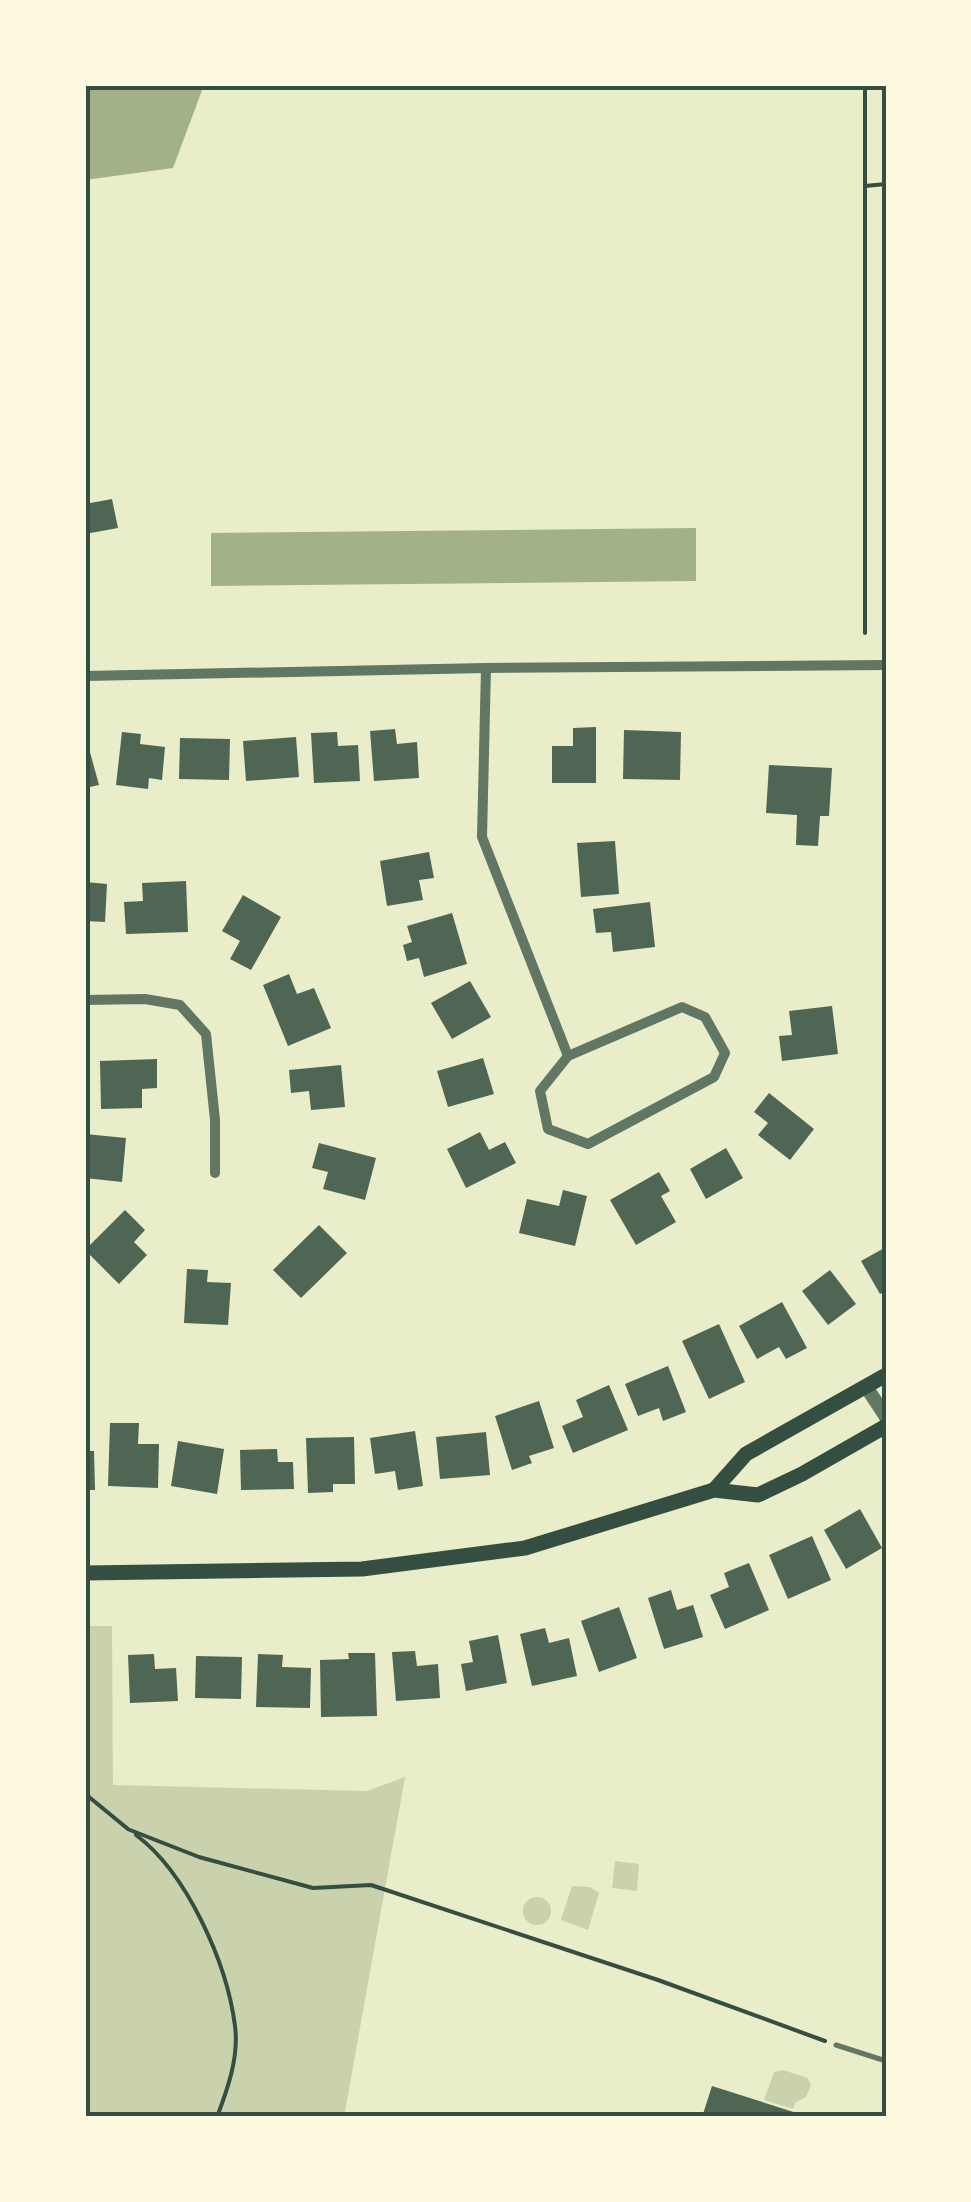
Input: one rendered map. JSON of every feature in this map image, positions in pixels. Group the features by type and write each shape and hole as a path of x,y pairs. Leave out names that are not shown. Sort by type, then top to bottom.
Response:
{"main road":[{"path":"714,1490 746,1454 886,1375"},
{"path":"85,1573 362,1569 525,1548 714,1490 758,1495 886,1426"}],"street":[{"path":"85,676 886,666"},
{"path":"486,668 482,837 568,1056"},
{"path":"85,1000 145,1000 180,1005 206,1034 215,1172"},
{"path":"682,1007 705,1017 725,1053 714,1077 588,1144 548,1129 540,1091 568,1056 682,1007"},
{"path":"868,1388 886,1417"}],"lane":[{"path":"836,2045 886,2061"}],"path":[{"path":"865,85 865,633"},
{"path":"866,186 886,184"},
{"path":"85,1788 89,1797 146,1843 186,1892 221,1966 236,2028 231,2081 217,2117"},
{"path":"130,1830 200,1857 312,1888 371,1884 658,1980 836,2045"}],"shaded area":[{"path":"85,85 204,85 173,168 85,180"},
{"path":"696,528 696,581 211,586 211,533"},
{"path":"85,1626 112,1626 113,1785 367,1791 405,1777 344,2117 85,2117"},
{"path":"615,1861 639,1864 637,1891 612,1888"},
{"path":"572,1886 590,1887 599,1893 588,1930 561,1920"},
{"path":"537,1897 547,1901 551,1911 547,1921 537,1925 527,1921 523,1911 527,1901"},
{"path":"783,2070 808,2078 811,2085 806,2097 796,2102 793,2109 764,2100 774,2072"}],"building":[{"path":"112,499 118,528 85,534 85,504"},
{"path":"596,727 596,783 552,783 552,746 573,746 573,728"},
{"path":"395,729 397,744 417,742 419,778 374,781 370,731"},
{"path":"624,730 681,732 680,780 623,779"},
{"path":"122,732 141,734 140,744 165,747 162,780 149,778 148,789 116,785"},
{"path":"337,732 338,746 358,745 360,781 314,783 311,733"},
{"path":"85,734 99,785 85,788"},
{"path":"296,737 299,777 246,781 243,741"},
{"path":"180,738 230,739 229,780 179,779"},
{"path":"769,765 832,768 829,816 820,816 818,846 796,845 797,815 766,813"},
{"path":"615,841 619,894 581,897 577,843"},
{"path":"429,852 434,878 419,880 423,900 387,906 380,861"},
{"path":"186,881 188,932 126,934 124,902 143,901 142,883"},
{"path":"85,882 107,884 105,922 85,921"},
{"path":"243,895 281,917 251,970 230,959 240,941 222,931"},
{"path":"650,902 655,947 613,952 611,932 596,933 593,909"},
{"path":"452,913 467,964 424,977 419,958 407,961 403,945 412,942 407,926"},
{"path":"289,974 297,994 314,988 331,1028 288,1046 263,985"},
{"path":"470,981 491,1017 452,1039 431,1003"},
{"path":"832,1006 838,1054 782,1061 779,1036 792,1035 789,1011"},
{"path":"483,1058 494,1094 448,1107 437,1071"},
{"path":"157,1059 157,1088 142,1089 142,1108 101,1109 100,1061"},
{"path":"341,1065 345,1107 311,1110 309,1091 291,1093 289,1070"},
{"path":"769,1093 814,1129 790,1160 758,1135 768,1123 754,1112"},
{"path":"480,1132 489,1150 505,1142 516,1163 466,1188 447,1149"},
{"path":"85,1134 126,1138 122,1182 85,1178"},
{"path":"319,1143 376,1158 365,1200 323,1189 328,1172 312,1168"},
{"path":"726,1148 743,1178 706,1199 690,1169"},
{"path":"659,1172 670,1191 661,1196 676,1222 636,1245 610,1200"},
{"path":"563,1190 587,1196 575,1246 519,1233 527,1199 559,1206"},
{"path":"125,1210 145,1230 134,1242 147,1255 119,1284 85,1250"},
{"path":"319,1225 347,1253 301,1298 273,1270"},
{"path":"886,1247 886,1291 880,1294 861,1261"},
{"path":"187,1269 208,1270 207,1282 231,1283 228,1325 184,1323"},
{"path":"830,1270 856,1304 828,1325 802,1291"},
{"path":"782,1302 807,1348 786,1359 779,1347 757,1359 739,1326"},
{"path":"719,1324 745,1382 709,1399 682,1341"},
{"path":"668,1366 686,1412 663,1421 659,1408 638,1416 625,1384"},
{"path":"609,1385 628,1430 573,1453 562,1426 583,1417 576,1400"},
{"path":"539,1401 554,1448 529,1456 532,1463 512,1470 495,1416"},
{"path":"110,1423 139,1423 138,1444 159,1444 158,1488 108,1486"},
{"path":"415,1431 423,1486 398,1490 395,1471 375,1474 370,1438"},
{"path":"486,1432 490,1475 440,1479 436,1437"},
{"path":"354,1437 355,1484 333,1484 333,1492 308,1493 306,1438"},
{"path":"178,1441 224,1449 217,1494 171,1486"},
{"path":"277,1449 278,1462 293,1462 294,1489 241,1490 240,1450"},
{"path":"85,1451 94,1451 95,1490 85,1490"},
{"path":"860,1509 882,1548 846,1569 824,1530"},
{"path":"812,1536 831,1580 788,1599 769,1555"},
{"path":"749,1563 769,1610 725,1629 710,1595 729,1587 724,1573"},
{"path":"671,1590 677,1610 693,1605 703,1637 664,1649 648,1598"},
{"path":"619,1607 637,1658 599,1672 581,1621"},
{"path":"545,1628 549,1643 569,1638 577,1676 532,1686 520,1634"},
{"path":"498,1635 507,1683 466,1691 461,1664 473,1662 469,1641"},
{"path":"415,1651 417,1666 438,1664 440,1698 396,1701 392,1652"},
{"path":"348,1653 375,1653 377,1716 321,1717 320,1660 349,1659"},
{"path":"154,1654 155,1669 176,1668 178,1701 130,1703 128,1655"},
{"path":"258,1654 283,1655 282,1667 311,1668 310,1708 256,1707"},
{"path":"196,1656 242,1657 241,1699 195,1698"},
{"path":"712,2086 806,2116 806,2117 702,2117"}]}
